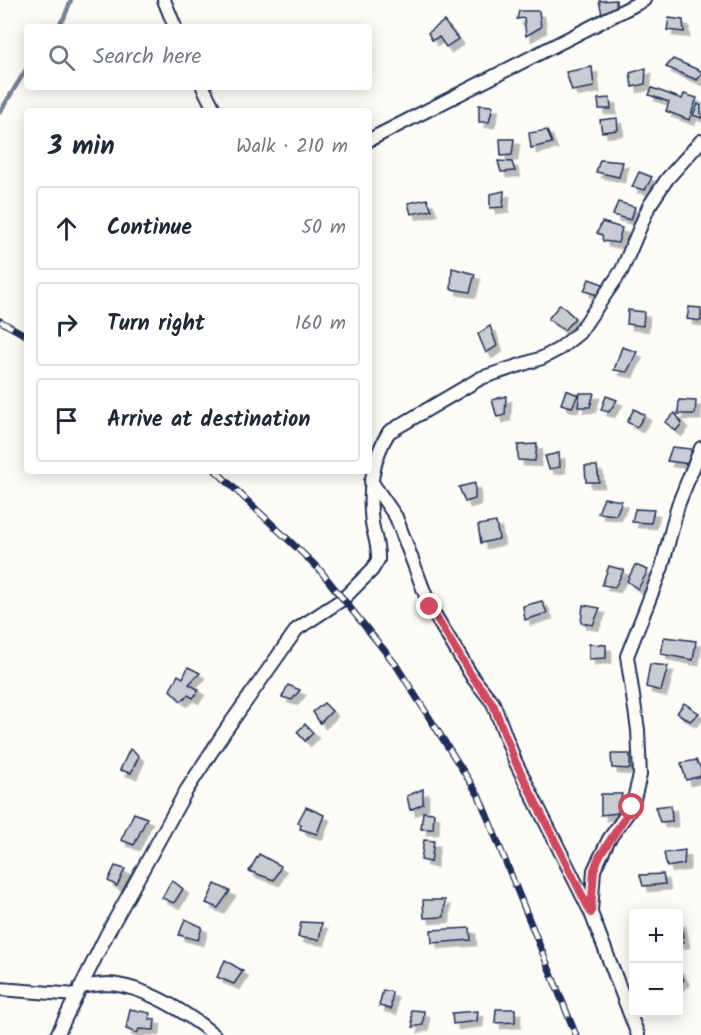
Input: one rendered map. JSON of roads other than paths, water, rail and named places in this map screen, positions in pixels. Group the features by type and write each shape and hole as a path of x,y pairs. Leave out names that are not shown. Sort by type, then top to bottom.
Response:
{"street":[{"path":"165,0 174,24"},
{"path":"372,138 644,0"},
{"path":"205,90 214,108"},
{"path":"372,468 389,432 481,378 542,358 559,349 579,333 622,270 649,206 661,188 701,141"},
{"path":"591,913 594,870 609,840 632,807 640,775 638,730 627,656 662,567 678,505 701,448"},
{"path":"369,476 396,517 430,607 473,678 493,704 515,761 591,913 638,1035"},
{"path":"57,1035 78,991 186,791 263,674 297,629 343,599 378,560 372,524 369,476"},
{"path":"0,989 78,991 108,984 131,988 182,1012 214,1035"}],"waterway":[{"path":"59,24 71,0"},
{"path":"0,112 24,73"}],"railway":[{"path":"0,321 24,334"},
{"path":"219,474 319,569 396,665 479,796 576,1035"}]}
